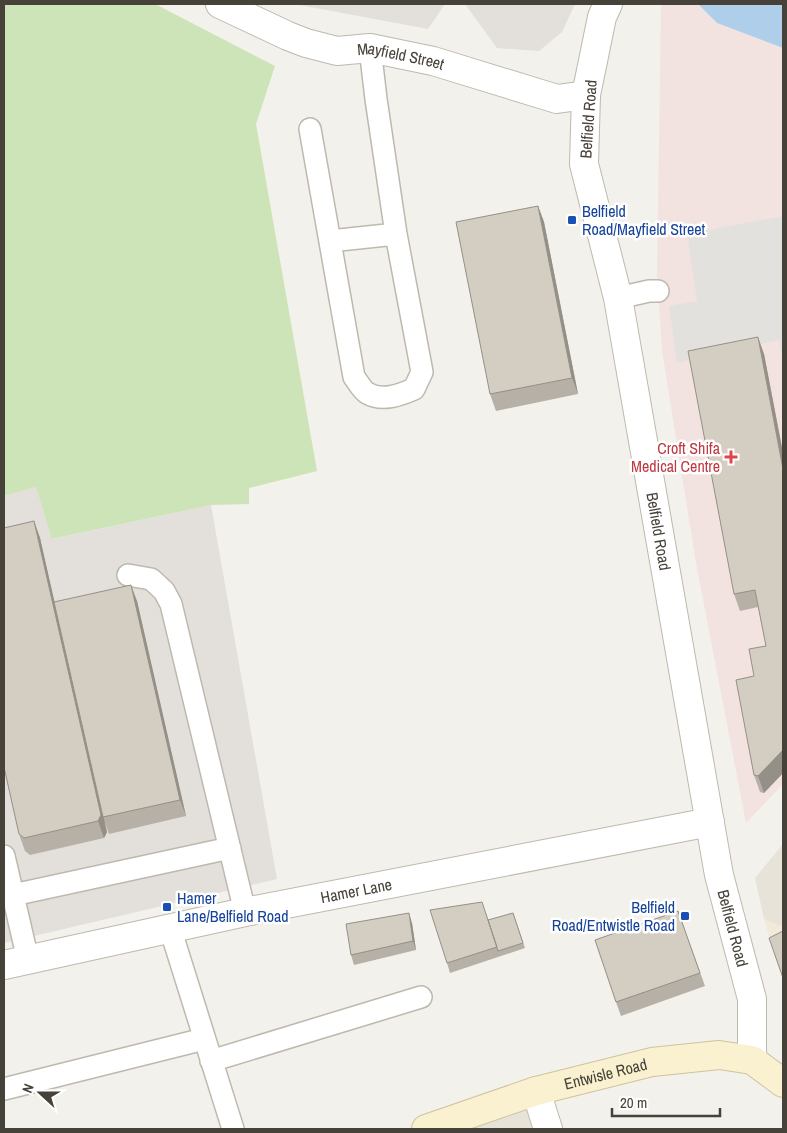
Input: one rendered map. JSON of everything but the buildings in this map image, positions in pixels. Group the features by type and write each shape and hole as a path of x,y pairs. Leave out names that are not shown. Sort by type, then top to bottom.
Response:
{"main road":[{"name":"Entwisle Road","path":"426,1129 536,1091 652,1062 719,1056 752,1060 783,1083"}],"street":[{"name":"Mayfield Street","path":"220,4 288,36 337,51 370,48 433,61 556,99 586,96"},
{"name":"Belfield Road","path":"608,4 602,17 586,96 584,164 618,298 720,875 752,999 752,1060"},
{"name":"Hamer Lane","path":"16,962 245,912 710,822"},
{"path":"536,1091 548,1129"}],"lane":[{"path":"310,129 354,377 366,392 378,398 400,395 414,389 422,372 396,234 370,48"},
{"path":"330,241 396,234"},
{"path":"618,298 658,291"},
{"path":"128,575 151,579 164,591 171,604 245,912"},
{"path":"13,896 230,848"},
{"path":"4,856 13,896 16,962"},
{"path":"170,928 233,1129"},
{"path":"211,1061 421,997"},
{"path":"4,1089 204,1039"}],"shaded area":[{"path":"294,4 445,4 428,29"},
{"path":"465,4 575,4 562,32 539,51 497,48"},
{"name":"Croft Shifa Medical Centre","path":"661,4 698,4 717,23 783,48 783,784 746,823 696,563 662,351 657,275"},
{"path":"783,216 783,365 779,340 677,363 669,306 697,301 687,234"},
{"path":"36,487 53,539 211,505 277,879 4,943 4,496"},
{"path":"783,844 783,927 764,919 755,878"},
{"path":"764,919 783,927 783,978 775,957"},
{"path":"526,1109 532,1129 467,1129"}],"green space":[{"path":"4,4 155,4 275,66 256,124 317,471 249,488 249,504 211,505 52,539 36,487 4,496"}],"water":[{"path":"698,4 783,4 783,48 717,23"}],"place":[{"name":"Belfield Road/Mayfield Street","path":"572,220"},
{"name":"Croft Shifa Medical Centre","path":"731,457"},
{"name":"Hamer Lane/Belfield Road","path":"167,907"},
{"name":"Belfield Road/Entwistle Road","path":"685,916"}]}
